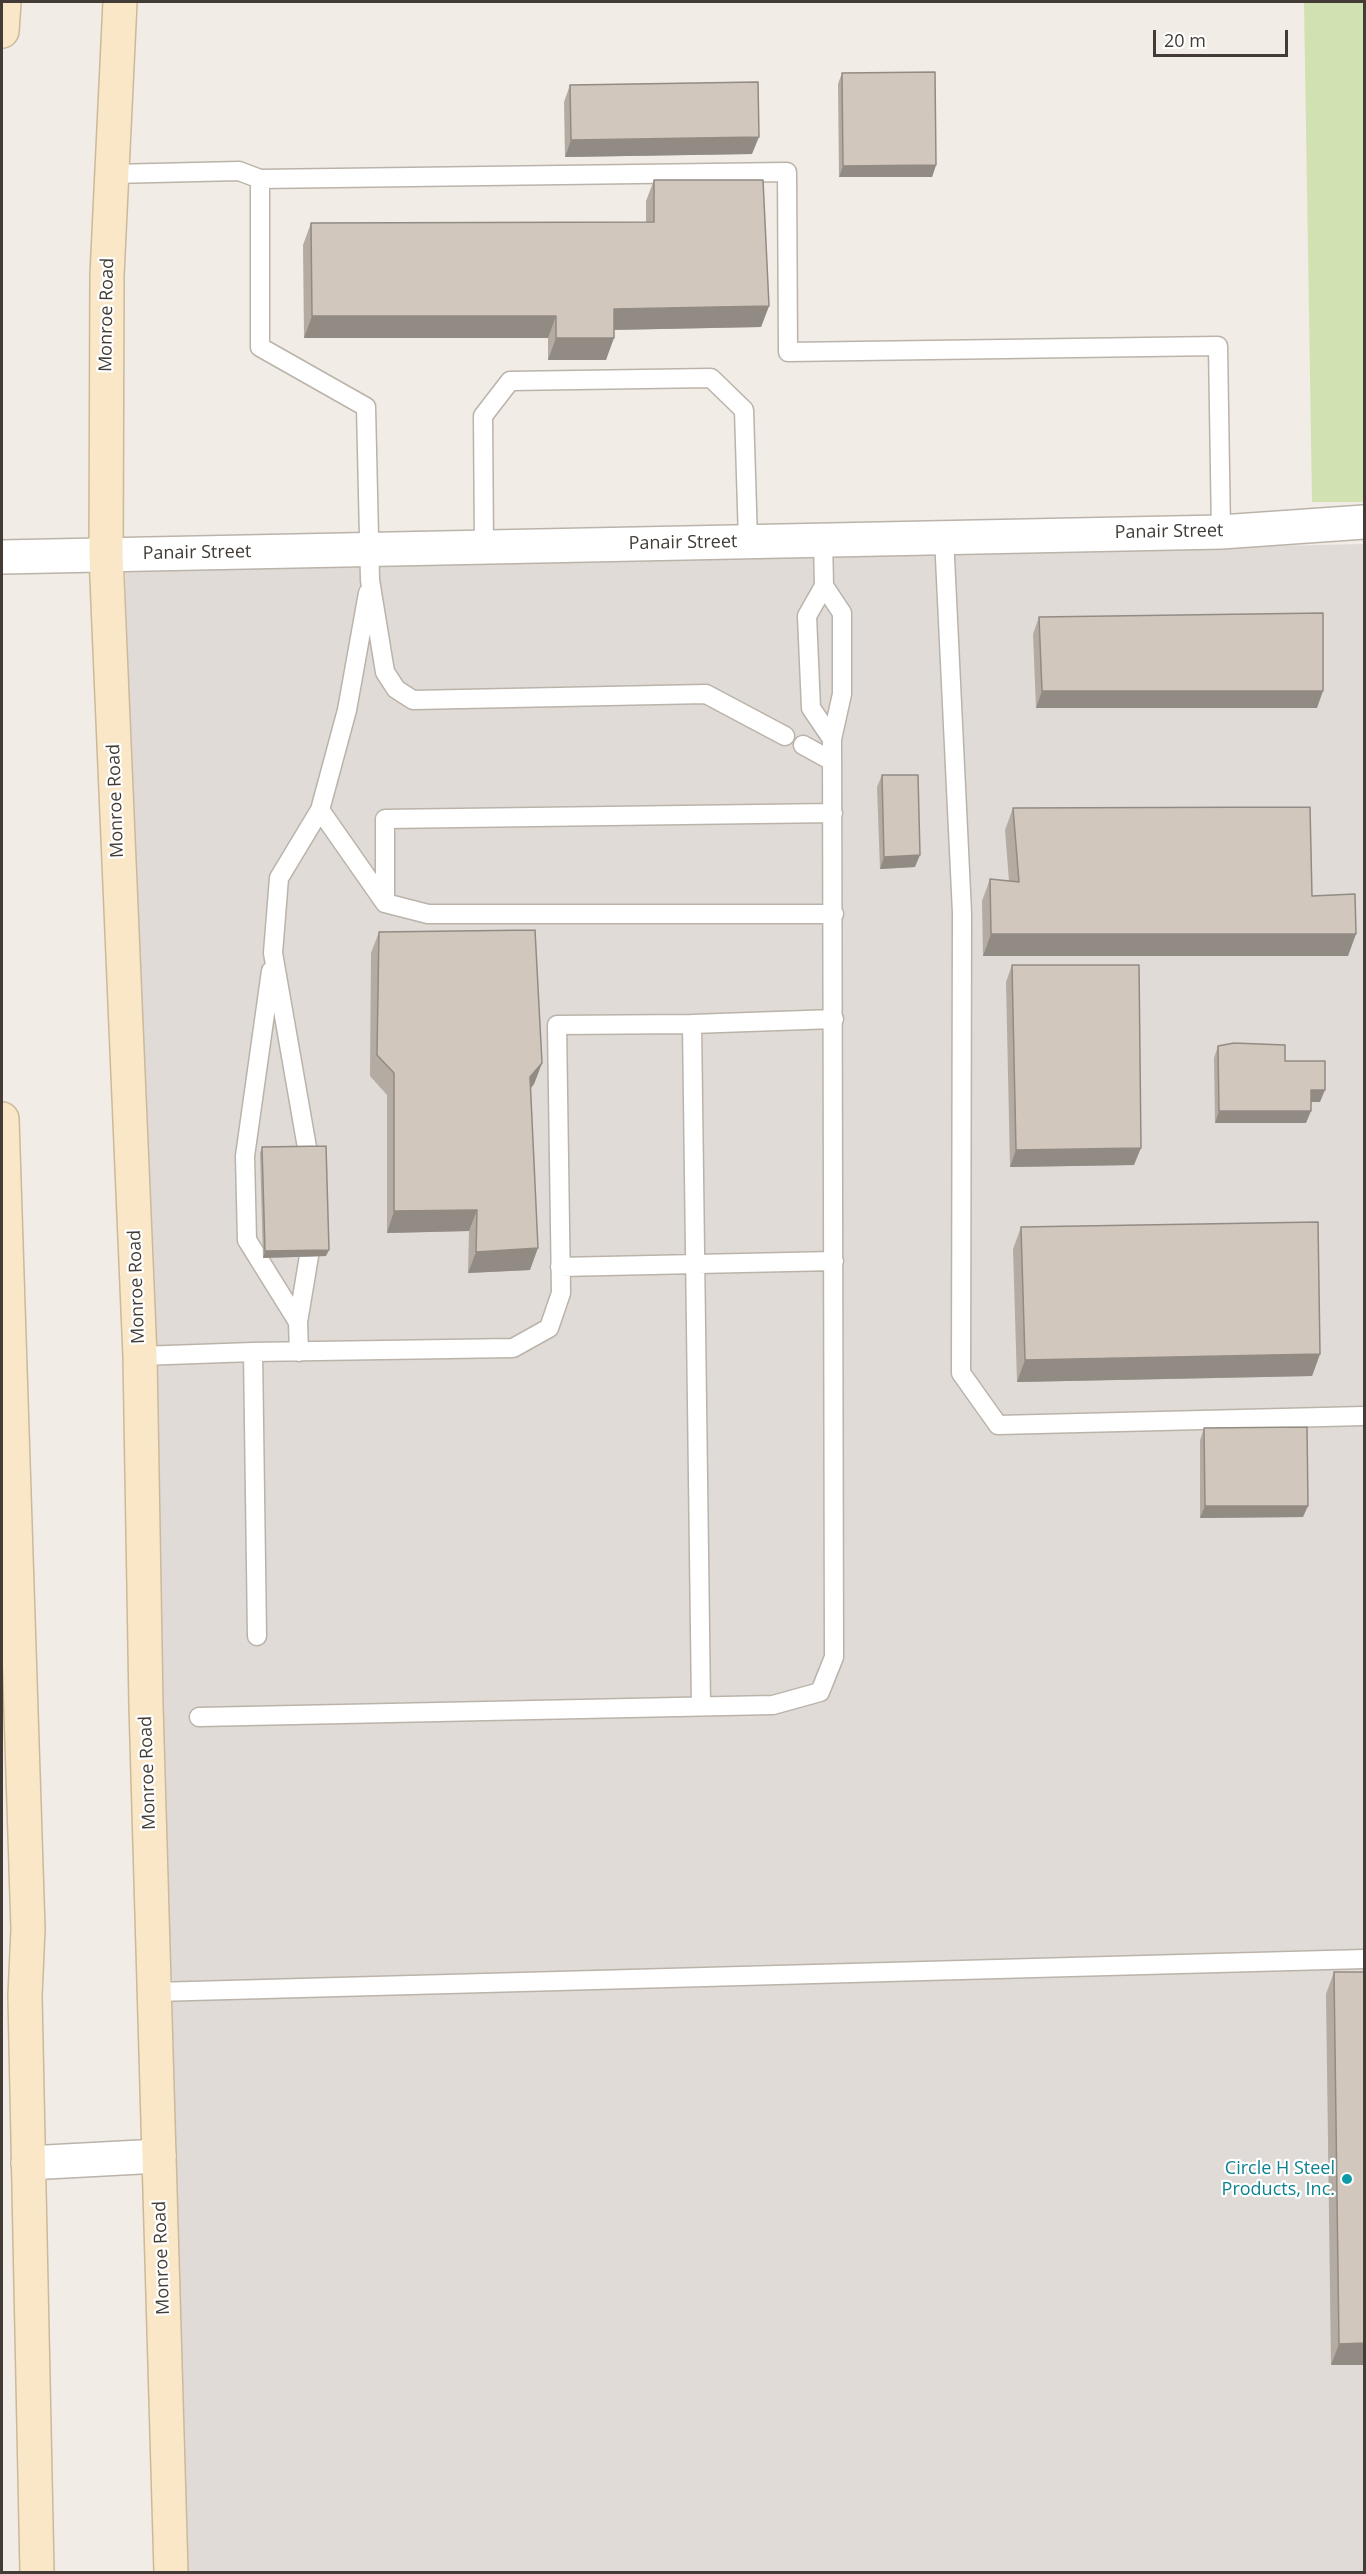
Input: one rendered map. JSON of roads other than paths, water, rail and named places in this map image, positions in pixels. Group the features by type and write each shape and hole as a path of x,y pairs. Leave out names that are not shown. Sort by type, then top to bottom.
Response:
{"main road":[{"path":"2,31 4,2"},
{"name":"Monroe Road","path":"120,2 107,275 106,555 140,1356 171,2572"},
{"path":"2,1119 6,1355 28,1929 25,1996 37,2572"}],"street":[{"name":"Panair Street","path":"2,557 106,555 370,564 484,547 1221,532 1365,522"},
{"path":"28,2163 159,2156"}],"lane":[{"path":"112,174 239,171 260,179 787,172 788,352 1218,346 1221,532"},
{"path":"260,179 260,347 366,407 370,564 385,672 396,689 413,700 706,694 785,736"},
{"path":"484,547 483,416 510,381 711,378 744,410 748,541"},
{"path":"944,537 962,913 961,1373 998,1425 1365,1416"},
{"path":"823,540 824,586 807,616 809,674 811,708 832,739"},
{"path":"298,1322 246,1240 245,1156 273,953 279,878 320,810 347,710 370,564"},
{"path":"199,1717 773,1705 820,1692 834,1657 832,739 842,694 842,613 824,586"},
{"path":"803,745 832,761"},
{"path":"320,810 385,903 428,914 834,914"},
{"path":"385,903 385,819 833,813"},
{"path":"273,953 309,1159"},
{"path":"140,1356 513,1348 549,1328 561,1293 557,1025 692,1024 834,1019"},
{"path":"692,1024 701,1705"},
{"path":"299,1352 298,1322 309,1256"},
{"path":"560,1267 834,1261"},
{"path":"253,1352 257,1636"},
{"path":"155,1992 1365,1959"}],"place":[{"name":"Circle H Steel Products, Inc.","path":"1347,2179"}]}
